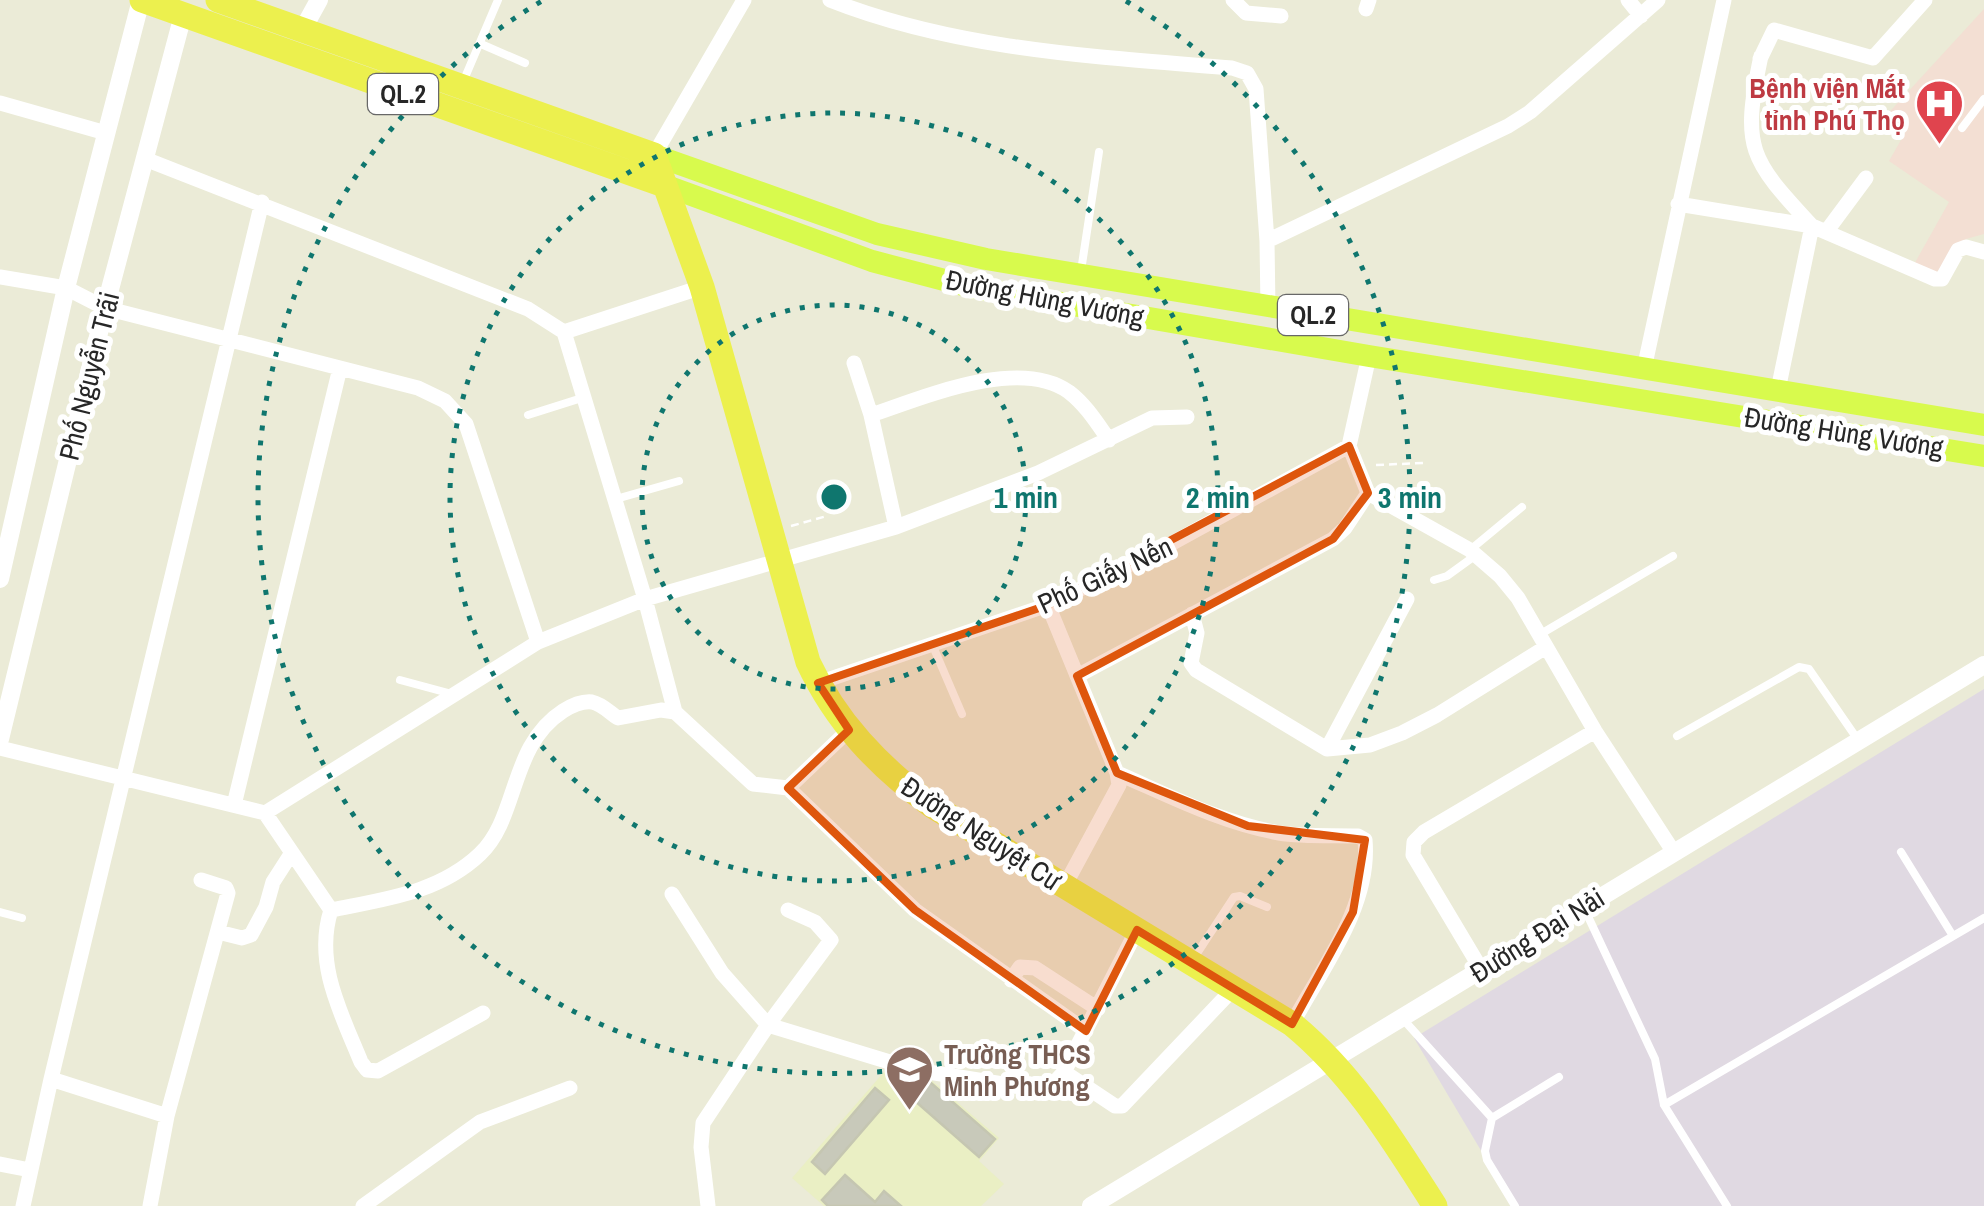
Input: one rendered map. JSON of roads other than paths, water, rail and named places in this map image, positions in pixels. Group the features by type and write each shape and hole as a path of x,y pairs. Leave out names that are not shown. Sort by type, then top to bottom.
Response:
{"highway":[{"name":"Đường Hùng Vương","path":"141,0 664,186"},
{"name":"Đường Hùng Vương","path":"218,0 654,155"},
{"name":"Đường Nguyệt Cư","path":"654,155 702,287 805,651 818,684 849,730 905,786 1292,1024 1334,1061 1366,1098 1435,1206"}],"main road":[{"name":"Đường Hùng Vương","path":"654,155 877,234 986,259 1984,425"},
{"name":"Đường Hùng Vương","path":"664,186 872,260 974,288 1984,456"},
{"path":"1395,360 1400,330"}],"street":[{"name":"Phố Nguyễn Trãi","path":"0,579 66,288 141,0"},
{"path":"303,29 319,0"},
{"path":"654,155 744,0"},
{"path":"830,0 870,16 954,37 1247,72 1256,89 1268,308"},
{"path":"1232,0 1246,13 1281,16"},
{"path":"1628,0 1641,16"},
{"path":"1267,241 1508,126 1530,112 1658,0"},
{"path":"1644,369 1724,0"},
{"path":"1819,229 1765,176 1750,138 1761,58 1774,30 1873,58 1926,0"},
{"name":"Phố Nguyễn Trãi","path":"0,738 105,308 184,14"},
{"path":"0,102 106,133"},
{"path":"145,159 528,308 564,332 616,499 675,712 753,784 788,788 916,910 1086,1031"},
{"path":"1778,390 1819,229 1866,178"},
{"path":"23,1206 262,202"},
{"path":"1678,204 1819,229 1935,280 1942,279 1958,250 1966,247 1984,252"},
{"path":"0,277 66,288 105,308 418,388 445,401 466,424 538,642"},
{"path":"564,332 702,287"},
{"path":"1369,356 1349,446 1368,492 1473,553 1500,576 1518,598 1595,731 1673,851"},
{"path":"854,363 896,527"},
{"path":"234,805 340,368"},
{"path":"870,415 964,384 1002,378 1034,380 1064,388 1084,405 1109,440"},
{"path":"264,813 538,642 645,599 896,527 1038,473 1152,418 1187,417"},
{"name":"Phố Giấy Nến","path":"818,684 1048,605 1167,546 1349,446"},
{"path":"1077,676 1333,539 1345,528 1368,492"},
{"path":"1327,749 1406,599"},
{"path":"1048,605 1118,773 1119,785 1064,887"},
{"path":"1192,614 1197,633 1190,663 1196,670 1327,749 1370,745 1402,733 1437,715 1543,641"},
{"name":"Đường Đại Nải","path":"1091,1206 1984,665"},
{"path":"332,910 420,892 451,876 483,852 535,738 548,721 570,707 588,702 599,704 618,718 661,710 675,712"},
{"path":"788,788 849,730"},
{"path":"1482,969 1412,855 1414,842 1424,832 1595,731"},
{"path":"0,748 264,813 332,910"},
{"path":"1118,773 1248,826 1283,834 1358,836 1365,840 1361,889 1353,912 1292,1024"},
{"path":"218,932 242,938 251,935 266,907 273,882 291,854"},
{"path":"150,1206 168,1116 228,890 201,880"},
{"path":"672,894 729,983 768,1025 942,1076 1034,1088 1052,1085 1064,1072 1137,930"},
{"path":"332,910 326,927 332,991 361,1062 368,1070 378,1071 484,1013"},
{"path":"708,1206 701,1147 704,1124 768,1025 831,940 815,922 788,910"},
{"path":"1011,980 1020,967 1034,968 1098,1009"},
{"path":"1064,1072 1116,1106 1122,1106 1235,987"},
{"path":"51,1078 168,1116"},
{"path":"363,1206 390,1199 422,1162 480,1122 570,1088"},
{"path":"0,1164 30,1170"}],"lane":[{"path":"461,86 498,0"},
{"path":"481,44 525,62"},
{"path":"1962,128 1984,99"},
{"path":"1080,275 1099,152"},
{"path":"528,415 585,397"},
{"path":"616,499 679,481"},
{"path":"1434,580 1447,576 1522,508"},
{"path":"1543,641 1673,556"},
{"path":"932,644 962,714"},
{"path":"1677,736 1799,667 1809,668 1858,740"},
{"path":"400,680 452,694"},
{"path":"1901,852 1953,936"},
{"path":"1192,962 1234,897 1267,908"},
{"path":"1583,906 1655,1060 1664,1105 1727,1206"},
{"path":"0,912 22,918"},
{"path":"1664,1105 1984,918"},
{"path":"1402,1018 1492,1118"},
{"path":"1515,1206 1487,1160 1492,1118 1559,1077"}],"place":[{"name":"Bệnh viện Mắt tỉnh Phú Thọ","path":"1940,146"},
{"name":"Trường THCS Minh Phương","path":"909,1112"}]}
